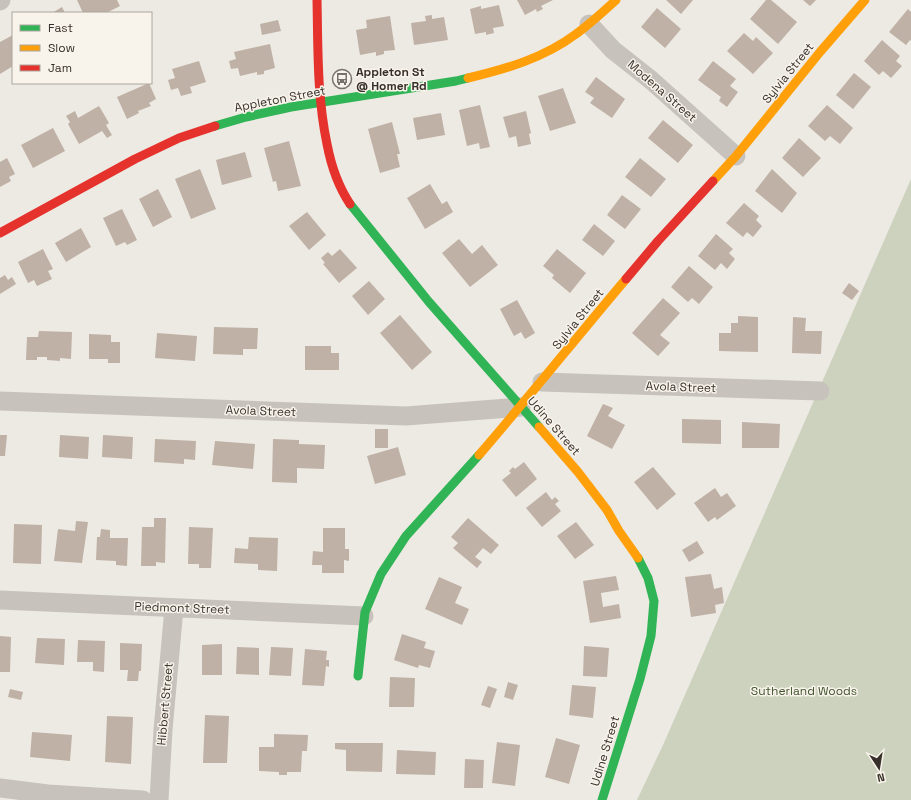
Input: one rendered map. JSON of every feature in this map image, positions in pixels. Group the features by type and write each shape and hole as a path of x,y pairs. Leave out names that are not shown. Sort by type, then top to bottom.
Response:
{"street":[{"name":"Udine Street","path":"317,0 320,103 324,133 334,174 347,201 429,302 578,472 608,510 648,578 654,600 651,636 640,679 602,800"},
{"name":"Appleton Street","path":"0,234 135,159 179,138 206,128 291,107 439,84 506,69 531,60 553,49 589,24 616,0"},
{"name":"Sylvia Street","path":"358,676 365,612 381,574 406,536 521,407 658,241 736,156 820,52 865,0"},
{"name":"Modena Street","path":"589,24 614,50 651,80 736,156"},
{"name":"Avola Street","path":"542,382 820,391"},
{"name":"Avola Street","path":"0,401 406,416 521,407"},
{"name":"Piedmont Street","path":"0,600 364,616"},
{"name":"Hibbert Street","path":"159,800 163,723 174,608"},
{"path":"0,788 73,798 143,800"}],"green space":[{"name":"Sutherland Woods","path":"911,179 911,800 637,800 663,745"}],"building":[{"path":"77,0 117,0 120,6 108,12 83,12"},
{"path":"517,0 553,0 541,6 543,9 537,12 536,9 525,15"},
{"path":"666,0 693,0 681,14"},
{"path":"766,0 771,0 797,22 778,44 750,19"},
{"path":"803,0 816,0 810,6"},
{"path":"499,5 504,26 493,28 494,33 486,35 486,32 475,34 470,9 481,6 481,9"},
{"path":"62,7 64,12 54,12"},
{"path":"657,8 681,29 665,48 641,27"},
{"path":"908,9 911,12 911,41 910,40 906,45 889,32"},
{"path":"432,15 432,19 444,17 448,40 414,45 411,23 426,21 425,16"},
{"path":"390,16 395,50 384,51 384,54 376,56 376,52 360,55 356,30 367,28 366,20"},
{"path":"278,20 281,31 262,35 260,24"},
{"path":"744,33 753,41 756,37 773,53 753,74 727,51"},
{"path":"12,36 12,67 0,74 0,42"},
{"path":"882,40 900,56 896,61 902,66 891,78 883,71 879,75 864,61"},
{"path":"270,44 275,68 264,71 264,74 257,75 257,72 240,76 238,68 231,69 229,61 236,59 234,52"},
{"path":"199,61 206,82 190,87 192,93 181,96 178,88 171,90 168,80 175,78 172,69"},
{"path":"713,61 736,79 730,86 738,92 727,107 719,101 721,97 698,80"},
{"path":"854,73 871,87 853,109 836,95"},
{"path":"596,77 625,99 612,118 590,103 594,98 585,92"},
{"path":"149,84 156,99 149,103 151,106 138,111 139,113 127,119 117,97"},
{"path":"563,88 576,123 550,131 538,96"},
{"path":"480,105 490,147 480,149 479,143 467,146 459,110"},
{"path":"827,105 853,128 840,144 830,136 825,141 808,126"},
{"path":"99,106 109,123 106,125 112,135 107,138 102,131 79,144 68,124 70,122 66,116 75,111 78,118"},
{"path":"526,111 531,133 529,134 531,144 518,147 516,136 509,138 503,117"},
{"path":"441,113 445,135 417,140 413,118"},
{"path":"663,120 693,145 678,163 648,138"},
{"path":"392,122 400,154 397,154 400,167 380,173 368,129"},
{"path":"53,128 65,151 33,168 21,145"},
{"path":"799,138 821,158 803,177 782,158"},
{"path":"289,141 301,186 278,191 276,181 273,182 264,148"},
{"path":"245,152 252,177 222,185 216,160"},
{"path":"7,158 15,174 9,177 11,181 0,187 0,162"},
{"path":"640,158 666,179 651,197 625,177"},
{"path":"200,169 216,209 191,219 175,179"},
{"path":"772,169 797,193 782,213 755,191"},
{"path":"430,184 442,204 447,201 453,212 425,229 407,198"},
{"path":"158,189 172,217 153,227 139,199"},
{"path":"622,195 641,209 625,229 607,215"},
{"path":"744,203 759,216 756,220 762,226 753,237 747,232 743,237 726,223"},
{"path":"122,209 137,240 127,245 125,242 116,246 103,218"},
{"path":"307,212 326,235 309,250 289,226"},
{"path":"594,224 615,241 603,256 582,240"},
{"path":"81,228 91,247 66,262 55,243"},
{"path":"716,234 733,249 729,253 735,259 727,269 721,263 715,270 698,256"},
{"path":"459,239 472,254 482,245 498,265 470,287 442,253"},
{"path":"43,249 53,269 48,271 52,279 37,286 34,280 28,283 18,262"},
{"path":"340,249 357,268 339,283 323,264 325,263 321,258 328,252 332,256"},
{"path":"557,249 586,273 570,293 552,278 554,275 543,266"},
{"path":"689,266 713,287 699,304 692,298 688,302 671,287"},
{"path":"5,275 8,280 12,277 16,284 0,294 0,278"},
{"path":"369,281 385,299 368,315 352,296"},
{"path":"849,283 859,291 852,300 842,293"},
{"path":"663,298 680,313 660,335 670,343 658,356 632,333"},
{"path":"517,300 535,333 525,339 521,332 514,336 500,309"},
{"path":"400,315 432,352 412,370 380,333"},
{"path":"738,316 758,317 758,352 719,351 719,333 731,333 731,323 738,323"},
{"path":"793,317 806,318 805,331 822,331 821,354 792,353"},
{"path":"214,327 258,328 257,349 243,349 243,355 213,354"},
{"path":"39,331 72,332 71,359 60,358 60,361 47,360 47,357 37,357 37,360 26,360 27,337 38,337"},
{"path":"157,333 197,336 195,361 155,358"},
{"path":"89,334 111,335 111,342 120,342 120,363 108,363 108,359 89,359"},
{"path":"305,346 331,346 331,353 339,353 339,370 305,370"},
{"path":"603,404 613,408 608,416 625,425 612,449 587,436"},
{"path":"682,419 721,420 721,444 682,443"},
{"path":"742,422 780,424 779,448 742,448"},
{"path":"375,429 388,429 388,448 375,448"},
{"path":"0,435 7,435 5,456 0,456"},
{"path":"60,435 89,437 88,459 59,457"},
{"path":"103,435 133,437 132,459 102,457"},
{"path":"155,439 196,441 195,460 184,459 184,464 154,462"},
{"path":"273,439 299,440 299,444 325,445 324,469 297,468 297,483 272,482"},
{"path":"215,441 255,444 253,469 212,465"},
{"path":"398,447 406,475 375,484 367,456"},
{"path":"524,462 537,479 516,497 502,480 511,473 509,471 513,467 515,469"},
{"path":"653,467 676,494 657,510 634,482"},
{"path":"715,488 721,497 727,493 736,506 717,520 715,517 708,522 694,503"},
{"path":"546,492 552,500 555,497 559,501 555,504 561,511 542,527 526,508"},
{"path":"154,518 166,518 165,563 156,562 156,566 141,566 142,527 154,527"},
{"path":"468,518 499,545 491,554 483,548 475,557 482,562 477,568 453,548 458,543 451,537"},
{"path":"76,521 88,522 82,563 54,561 58,529 75,531"},
{"path":"576,522 594,545 575,559 557,536"},
{"path":"14,524 42,525 41,564 13,563"},
{"path":"189,527 213,528 211,568 199,568 199,564 188,564"},
{"path":"323,528 345,528 345,549 349,549 349,561 344,560 344,573 322,573 322,565 312,565 313,551 323,552"},
{"path":"101,529 110,530 110,538 128,538 127,566 116,565 116,561 96,560 97,537 100,537"},
{"path":"249,537 278,538 277,571 258,570 258,564 234,563 235,548 248,549"},
{"path":"697,541 704,553 689,562 682,550"},
{"path":"711,574 714,589 722,587 724,603 715,605 716,613 691,617 685,577"},
{"path":"616,576 619,590 601,593 603,607 619,604 621,618 590,623 583,581"},
{"path":"439,577 462,587 455,603 469,609 462,625 425,609"},
{"path":"402,634 426,642 424,648 435,651 430,668 419,665 418,668 394,660"},
{"path":"0,636 11,637 10,672 0,672"},
{"path":"37,638 65,639 64,665 35,663"},
{"path":"78,640 105,641 104,672 93,671 93,662 77,662"},
{"path":"120,643 142,644 141,671 139,671 138,681 127,681 128,670 120,670"},
{"path":"222,644 222,675 202,675 202,645"},
{"path":"584,646 609,648 607,677 583,676"},
{"path":"237,647 259,648 259,675 236,674"},
{"path":"271,647 293,648 291,676 269,675"},
{"path":"305,649 327,651 326,660 329,660 329,667 326,666 324,686 302,685"},
{"path":"390,677 415,678 414,707 389,707"},
{"path":"508,682 518,685 513,700 504,697"},
{"path":"572,685 596,687 593,718 569,715"},
{"path":"488,686 497,689 490,708 481,705"},
{"path":"10,689 23,692 21,700 8,697"},
{"path":"205,715 229,716 227,763 203,763"},
{"path":"107,716 133,717 131,764 105,762"},
{"path":"32,732 72,735 70,761 30,757"},
{"path":"274,734 308,735 307,751 302,751 301,772 287,772 287,775 279,775 279,772 259,771 259,747 274,747"},
{"path":"556,738 580,745 569,784 545,777"},
{"path":"497,742 520,745 515,786 492,783"},
{"path":"335,743 383,743 382,772 346,771 346,750 335,749"},
{"path":"397,750 436,752 435,775 396,774"},
{"path":"465,759 484,760 483,788 464,788"}],"traffic: fast":[{"path":"215,126 246,117 291,107 468,78"},
{"path":"350,204 429,302 539,427"},
{"path":"358,676 365,612 381,574 406,536 479,455"},
{"path":"602,800 640,679 651,636 654,601 648,578 638,558"}],"traffic: slow":[{"path":"468,78 524,62 551,50 581,30 616,0"},
{"path":"713,181 736,156 820,52 865,0"},
{"path":"479,455 626,279"},
{"path":"539,427 578,472 607,510 619,531 638,558"}],"traffic: jam":[{"path":"317,0 321,108 333,167 342,190 350,204"},
{"path":"0,233 135,159 179,138 215,126"},
{"path":"626,279 658,241 713,181"}],"place":[{"name":"Appleton St @ Homer Rd","path":"342,79"}]}
